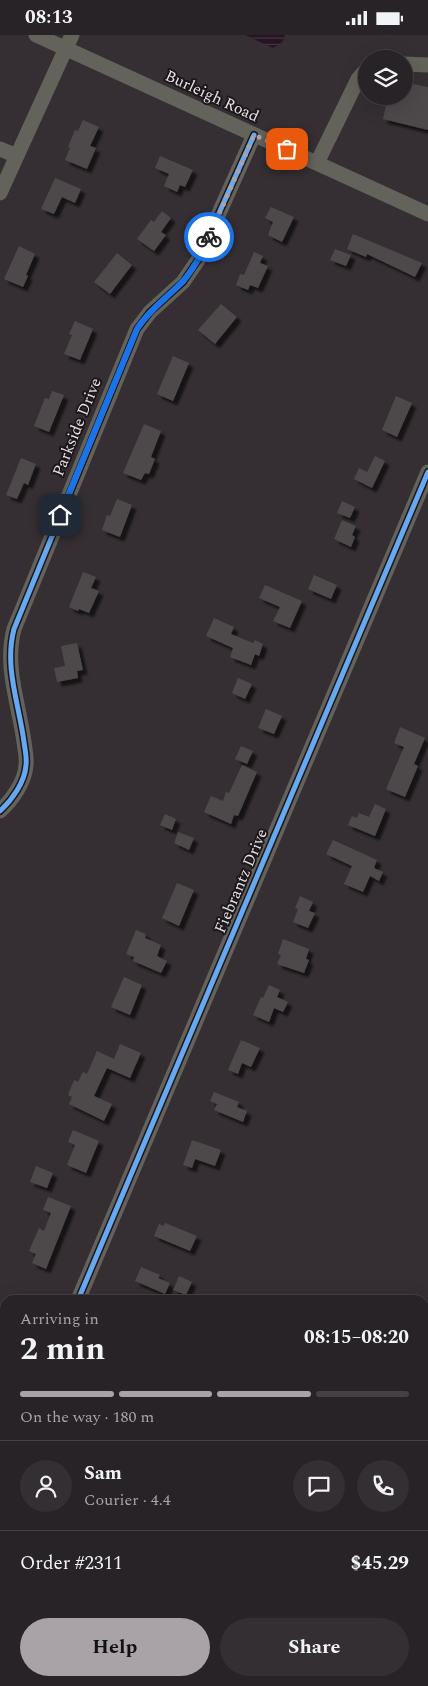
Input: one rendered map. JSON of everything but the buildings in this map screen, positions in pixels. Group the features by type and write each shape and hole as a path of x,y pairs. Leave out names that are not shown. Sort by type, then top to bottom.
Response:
{"street":[{"name":"Burleigh Road","path":"36,35 69,42 254,135 428,214"},
{"path":"0,193 69,42"},
{"path":"413,64 428,65"},
{"path":"317,163 358,79"},
{"name":"Parkside Drive","path":"0,811 9,803 24,777 27,764 10,662 10,643 14,629 137,329 150,312 182,282 198,260 254,135"},
{"path":"0,149 17,156"},
{"name":"Fiebrantz Drive","path":"80,1295 370,605 428,472"}],"shaded area":[{"path":"245,35 285,35 284,40 273,48"}],"cycle path":[{"path":"0,811 9,802 20,784 26,762 22,728 11,671 11,643 14,629 137,329 150,312 183,282 198,260 254,135"},
{"path":"80,1295 428,472"}],"way so far":[{"path":"209,237 254,135 287,149"}],"route":[{"path":"60,515 137,329 150,312 190,272 209,237"}]}
